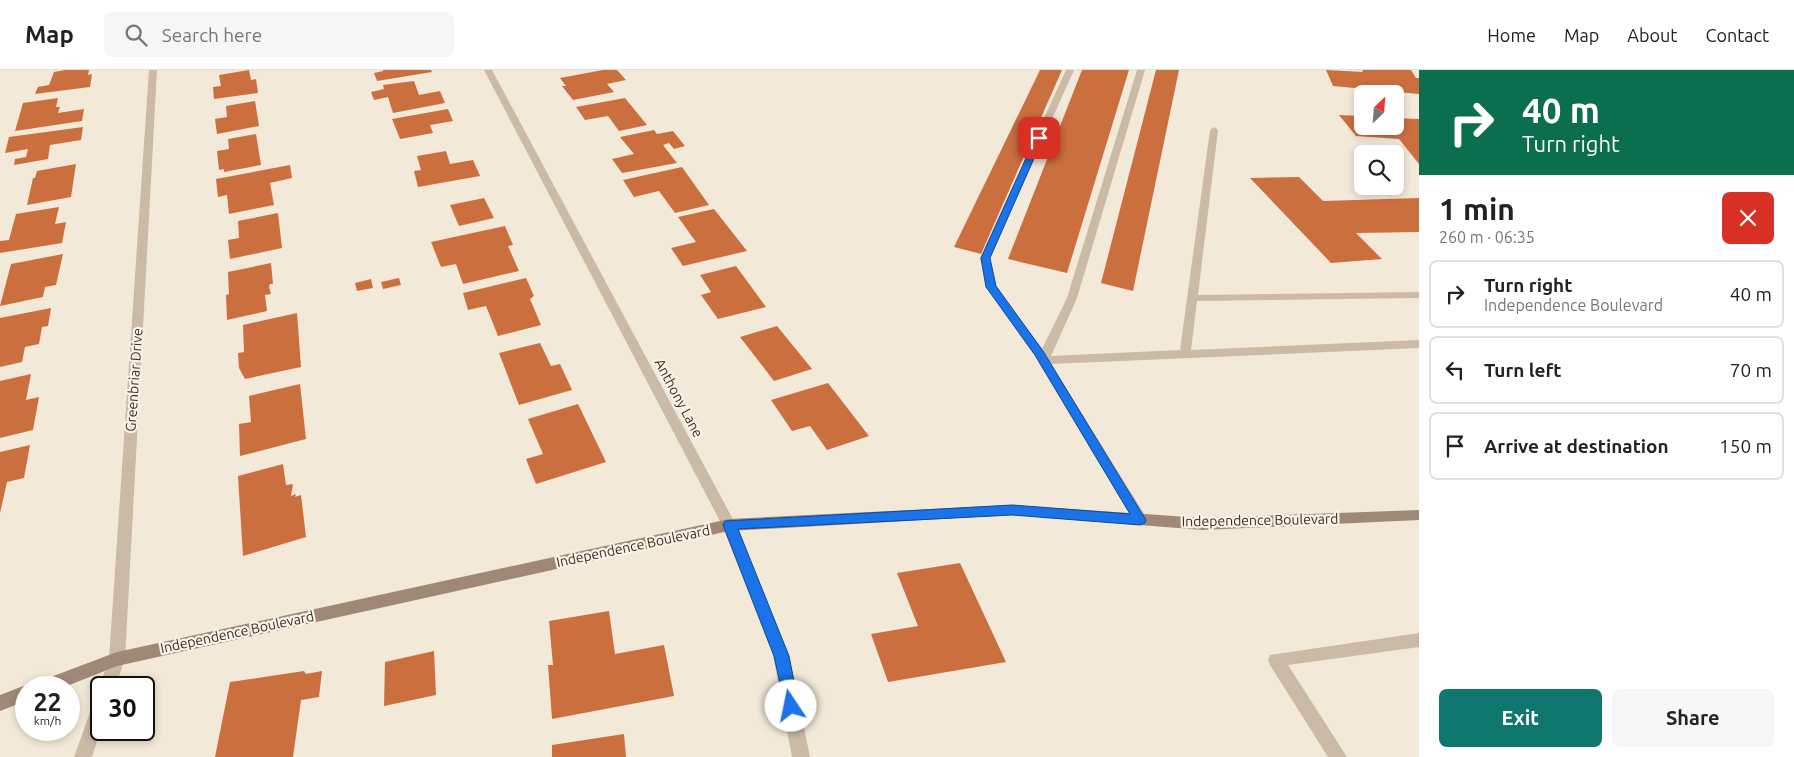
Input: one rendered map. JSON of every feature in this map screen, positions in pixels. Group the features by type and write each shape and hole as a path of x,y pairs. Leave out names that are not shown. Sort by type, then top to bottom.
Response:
{"street":[{"name":"Greenbriar Drive","path":"111,676 117,659 154,70"},
{"name":"Anthony Lane","path":"488,70 729,525 781,656 802,757"},
{"path":"1070,70 985,258 991,287 1043,360 1140,520"},
{"path":"1043,360 1072,298 1141,70"},
{"path":"1185,353 1194,298 1214,130"},
{"path":"1194,298 1419,295"},
{"path":"1043,360 1419,344"},
{"name":"Independence Boulevard","path":"72,676 117,659 729,525 1012,510 1203,524 1419,515"},
{"path":"1338,757 1276,660 1419,640"},
{"path":"0,703 15,697"},
{"path":"83,757 90,736"}],"building":[{"path":"89,70 88,75 92,74 90,87 35,94 38,87 49,85 54,72"},
{"path":"249,70 251,80 256,79 258,93 214,99 213,87 221,86 219,75"},
{"path":"383,70 431,70 432,72 377,81 374,73"},
{"path":"603,70 617,70 626,80 607,84 614,92 573,100 562,86 566,86 560,78"},
{"path":"1040,70 1062,70 981,254 954,247"},
{"path":"1082,70 1129,70 1067,273 1008,259"},
{"path":"1156,70 1179,70 1133,291 1101,283"},
{"path":"1326,70 1363,72 1362,70 1411,70 1416,78 1419,78 1419,94 1404,93 1404,85 1354,85 1354,88 1333,86"},
{"path":"414,81 419,95 440,91 445,103 393,113 388,97 374,100 371,92 384,89 383,85"},
{"path":"58,98 56,107 60,107 58,113 84,109 82,121 15,131 23,103"},
{"path":"625,98 647,125 619,131 608,116 585,120 576,107"},
{"path":"255,101 259,126 217,134 215,119 227,117 226,106"},
{"path":"448,109 453,121 430,125 433,133 400,139 392,119"},
{"path":"1339,115 1354,116 1354,134"},
{"path":"1404,118 1419,119 1419,164 1399,139 1356,136 1404,135"},
{"path":"83,127 81,140 50,145 48,159 14,165 15,159 26,157 28,149 5,153 9,137"},
{"path":"654,130 657,134 673,131 685,146 674,149 669,143 663,145 677,163 622,173 612,159 634,154 620,137"},
{"path":"256,134 261,165 224,172 224,169 219,170 217,151 229,149 228,139"},
{"path":"446,151 450,164 473,160 480,176 418,187 414,171 421,170 417,156"},
{"path":"76,164 71,197 27,205 33,178 35,178 37,171"},
{"path":"290,165 292,178 270,183 274,205 229,214 227,195 218,197 216,179"},
{"path":"682,167 709,205 675,213 659,191 634,197 623,180"},
{"path":"1299,177 1323,201 1419,198 1419,232 1356,233 1382,259 1331,263 1250,178"},
{"path":"484,198 494,218 459,226 450,205"},
{"path":"59,207 55,224 66,222 62,243 0,253 0,241 9,240 16,214"},
{"path":"714,209 747,251 683,266 671,248 696,242 678,217"},
{"path":"278,213 282,248 230,259 228,240 239,238 238,221"},
{"path":"505,226 513,245 508,246 519,271 463,284 456,264 441,267 431,242"},
{"path":"63,254 56,285 45,287 43,297 0,306 11,264"},
{"path":"271,263 273,284 270,284 269,287 271,294 265,295 267,311 227,320 226,295 229,294 228,272"},
{"path":"736,266 766,307 718,319 701,295 711,292 700,275"},
{"path":"399,278 401,285 383,289 381,282"},
{"path":"526,278 534,296 530,299 541,325 498,336 486,306 468,310 463,293"},
{"path":"371,279 373,288 357,291 355,283"},
{"path":"51,308 48,326 42,327 39,344 25,347 22,362 0,367 0,318"},
{"path":"297,313 301,367 245,379 239,368 238,353 244,352 243,325"},
{"path":"777,326 812,369 774,381 740,337"},
{"path":"540,343 551,366 560,364 572,390 519,405 499,353"},
{"path":"31,374 26,400 39,397 33,430 0,438 0,381"},
{"path":"828,383 869,436 827,450 810,426 792,431 771,400"},
{"path":"300,384 306,439 240,456 239,424 251,422 249,396"},
{"path":"578,404 606,462 536,484 526,459 543,454 528,419"},
{"path":"30,445 24,478 7,482 0,513 0,452"},
{"path":"283,464 286,485 293,484 291,496 301,495 306,537 243,556 238,476"},
{"path":"960,563 1006,662 888,682 871,634 918,626 897,573"},
{"path":"609,611 615,654 664,645 674,696 552,719 548,665 553,665 549,621"},
{"path":"434,651 436,695 384,706 385,662"},
{"path":"304,671 306,674 322,671 319,697 301,700 293,757 215,757 230,682"},
{"path":"624,734 626,757 552,757 552,745"}],"route":[{"path":"791,706 781,656 729,525 1012,510 1140,520 1039,353 991,287 985,258 1039,138"}]}
